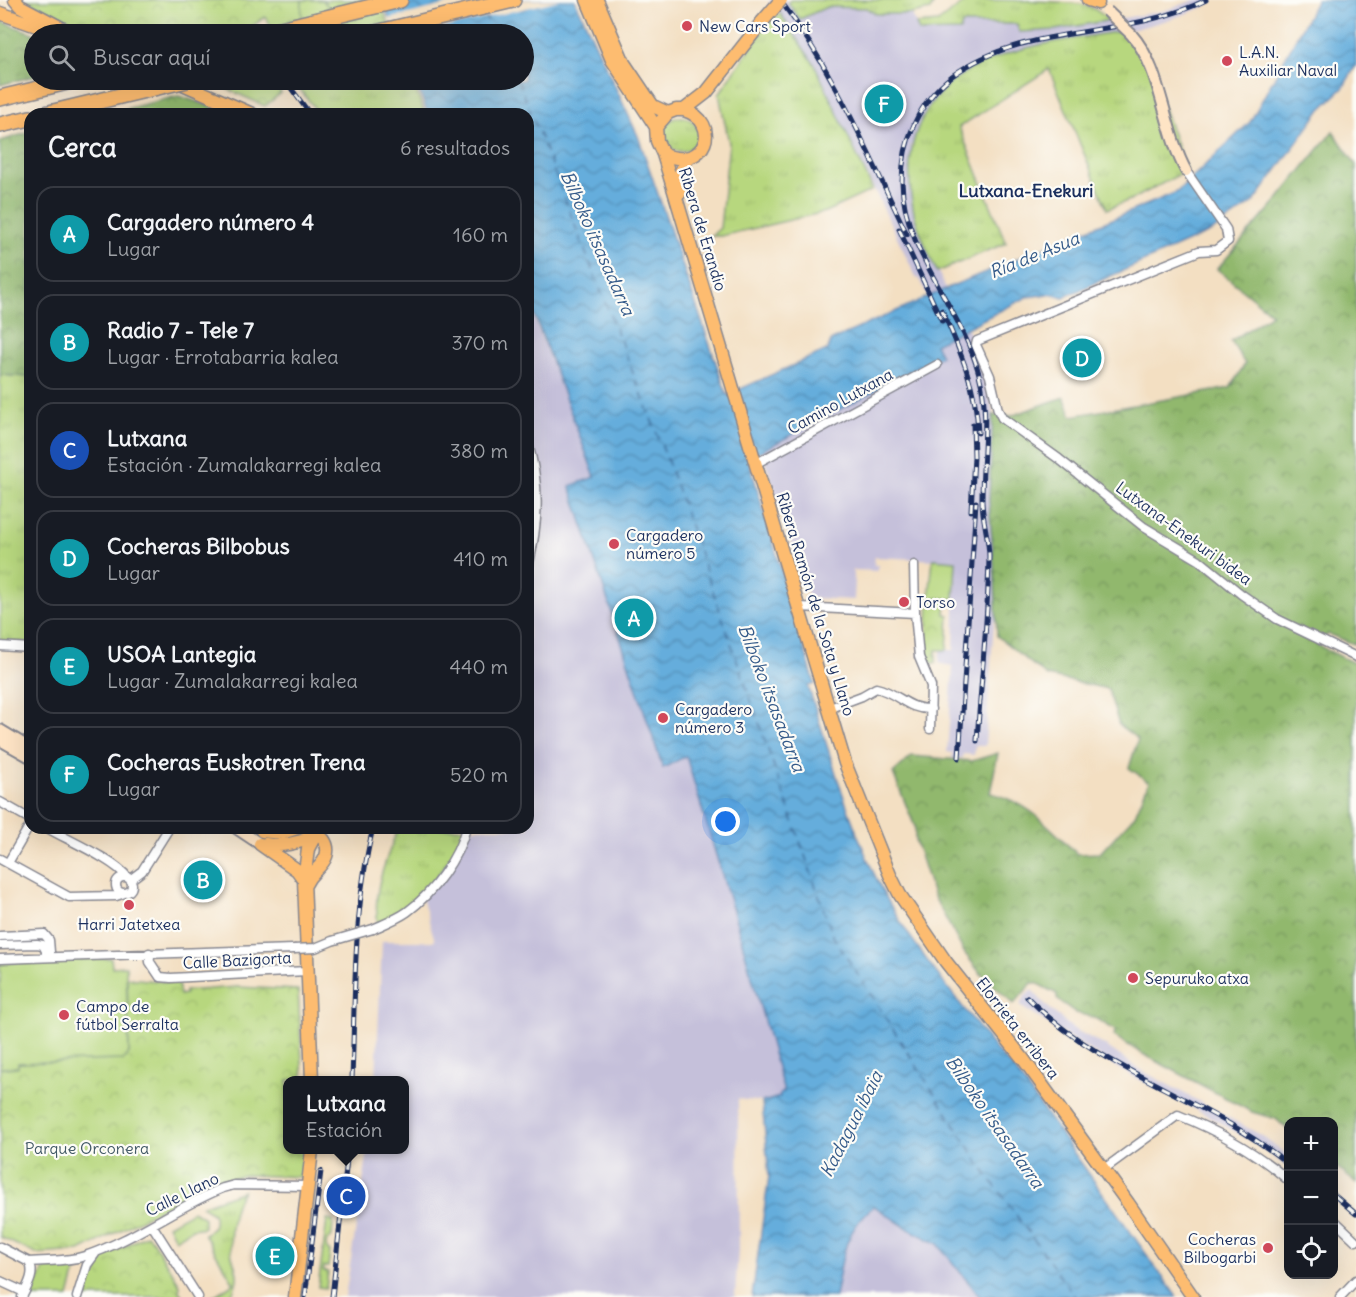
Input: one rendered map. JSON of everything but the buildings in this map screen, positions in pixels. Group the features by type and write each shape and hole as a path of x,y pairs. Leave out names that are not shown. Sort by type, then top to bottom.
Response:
{"highway":[{"path":"301,24 400,0"},
{"path":"413,24 513,0"},
{"path":"0,98 35,90"},
{"path":"70,108 145,90"},
{"path":"0,125 24,119"}],"main road":[{"path":"15,0 20,6 53,24"},
{"path":"587,0 612,60 656,127 657,141 663,154 680,160 688,159 695,155 705,142 704,125 693,112 676,110 668,113 656,127"},
{"path":"597,0 624,63 653,106 668,113"},
{"path":"684,110 706,93 780,0"},
{"path":"0,12 32,24"},
{"path":"195,90 238,108"},
{"path":"699,118 706,93"},
{"name":"Ribera de Erandio","path":"663,154 756,459"},
{"name":"Ribera de Erandio","path":"688,159 683,165 678,185 703,261 710,313"},
{"name":"Ribera Ramón de la Sota y Llano","path":"756,459 845,763"},
{"name":"Elorrieta erribera","path":"845,763 890,875 905,903 946,962 1021,1056 1104,1169 1192,1297"},
{"path":"259,834 276,846 296,844 309,834"},
{"path":"259,834 297,870 304,885"},
{"path":"311,834 301,862 304,885 312,1076"},
{"path":"304,885 309,874 324,861 326,845 322,837 316,834"},
{"path":"295,1297 312,1154"}],"street":[{"path":"1097,3 1142,46 1148,58 1169,131 1187,174"},
{"name":"Lutxana-Enekuri bidea","path":"1187,174 1226,229 1228,241 1216,250 1199,251 977,341 976,345 990,376 998,410 1002,418 1059,459 1144,527 1199,560 1277,619 1356,657"},
{"name":"Camino Lutxana","path":"756,459 937,365"},
{"path":"534,479 538,502 534,536"},
{"path":"914,565 919,657 931,686 930,729"},
{"path":"800,607 915,613"},
{"path":"0,646 24,648"},
{"path":"830,708 876,688 886,690 918,710 931,709"},
{"path":"0,730 24,744"},
{"path":"0,740 24,754"},
{"path":"0,802 24,816"},
{"path":"24,833 4,861 69,897 116,896 131,888 124,872 58,834"},
{"path":"125,893 118,891 116,884 121,878 129,879 142,871 165,834"},
{"path":"0,959 48,955 315,948 332,940 373,929 407,912 439,880 464,834"},
{"path":"0,936 44,934 49,940 48,955"},
{"path":"0,945 43,945 48,955"},
{"name":"Calle Bazigorta","path":"149,953 154,969 160,977 306,971"},
{"path":"1104,1169 1178,1115 1201,1124 1250,1151 1284,1177"},
{"name":"Calle Llano","path":"29,1262 67,1260 98,1251 214,1191 234,1185 309,1185"},
{"path":"1338,1224 1356,1241"},
{"path":"152,1225 198,1297"},
{"path":"0,1247 29,1262 32,1268 32,1274 23,1295 0,1281"},
{"path":"77,1297 87,1264 98,1251"},
{"path":"67,1260 79,1266 84,1275"},
{"path":"1340,1297 1356,1280"}],"shaded area":[{"path":"768,0 786,0 800,18 827,7 867,8 876,14 912,14 919,32 961,24 1017,24 1020,32 1055,30 1163,11 1195,0 1215,0 1204,7 1171,19 1135,29 1042,44 1004,55 967,71 911,146 911,193 916,217 924,241 946,289 928,297 919,278 917,279 856,151 780,13"},
{"path":"534,318 595,477 570,486 663,768 686,756 737,924 784,1093 781,1097 762,1102 738,1099 739,1235 735,1297 345,1297 367,1154 409,1154 409,1076 376,1076 382,941 435,941 422,898 462,834 534,834"},
{"path":"967,328 978,353 989,390 993,415 996,619 985,746 975,746 974,755 963,754 962,758 952,758 953,753 947,752 953,666 939,662 942,650 954,650 956,561 875,557 874,565 878,565 878,571 852,570 855,582 854,600 809,598 762,451 940,356 935,344"},
{"path":"1032,990 1072,1028 1106,1046 1139,1069 1259,1134 1284,1152 1284,1164 1253,1142 1210,1117 1119,1069 1020,1006 1023,998"},
{"path":"874,1206 907,1228 938,1244 980,1297 835,1297 845,1241 865,1213"}],"green space":[{"path":"24,0 377,0 390,24 270,24 265,17 255,24 78,24"},
{"path":"302,0 323,0 334,16 333,24 306,24 302,16"},
{"path":"790,0 931,0 934,3 930,10 912,14 876,14 866,8 827,7 800,19 788,3"},
{"path":"967,0 1074,3 1086,5 1110,20 1055,30 1019,32 1017,24 962,24 960,31 919,32 916,24 938,22"},
{"path":"780,13 815,65 873,190 825,212 721,236 711,236 720,228 729,143 719,94 764,28"},
{"path":"0,21 24,30 24,79 0,85"},
{"path":"1122,31 1142,46 1186,171 1135,198 1107,209 1049,69 959,127 1006,243 937,272 915,217 910,188 910,161 915,137 924,115 938,95 956,79 979,65 1006,54 1049,43"},
{"path":"229,90 279,90 281,93 265,106"},
{"path":"301,90 416,90 423,108 314,108"},
{"path":"178,96 215,108 129,108"},
{"path":"681,117 693,122 698,134 693,146 681,151 669,146 664,134 669,122"},
{"path":"1333,131 1356,165 1356,645 1328,634 1317,645 1356,664 1356,1183 1338,1168 1338,1117 1284,1117 1284,1126 1276,1119 1252,1112 1141,1053 1114,1036 1115,1030 1093,1017 1076,1013 1057,999 1057,994 1036,983 1032,983 1014,1004 980,973 964,952 933,895 915,840 915,827 893,773 912,756 972,761 998,753 990,793 1016,802 1027,809 1077,854 1100,853 1135,815 1149,782 1129,768 1138,739 1119,725 1108,689 1047,676 997,636 989,500 993,415 1011,416 1064,397 1072,416 1230,388 1245,364 1231,341 1272,314 1217,269 1280,197"},
{"path":"24,134 24,377 0,375 0,141"},
{"path":"0,375 24,377 24,643 0,641"},
{"path":"933,559 956,561 954,599 929,598"},
{"path":"929,598 946,599 945,614 949,615 947,650 936,650 936,663 926,663"},
{"path":"396,834 464,834 422,898 379,928 376,902 384,865"},
{"name":"Campo de fútbol Serralta","path":"111,958 112,967 126,966 129,1053 123,1060 18,1063 18,1067 0,1068 0,963"},
{"name":"Parque Orconera","path":"127,978 178,983 180,995 185,994 185,991 237,987 298,990 303,1076 283,1076 283,1154 304,1154 304,1177 245,1175 208,1185 80,1251 36,1254 0,1237 0,1068 17,1067 18,1063 129,1053"},
{"path":"243,1191 236,1204 230,1236 237,1280 230,1297 212,1297 234,1283 204,1234 213,1225 213,1213 201,1206"},
{"path":"193,1211 204,1218 204,1227 192,1229 175,1239 168,1225"},
{"path":"327,1220 333,1221 332,1236 326,1244 330,1252 328,1267 324,1267 323,1271 328,1272 326,1288 318,1287"},
{"path":"147,1235 180,1285 179,1291 183,1297 86,1297 96,1260"},
{"path":"45,1267 76,1271 69,1297 30,1297"}],"water":[{"path":"381,0 575,0 638,136 727,395 827,350 832,340 952,286 1177,192 1250,122 1317,0 1356,0 1356,65 1343,88 1321,109 1254,202 1212,231 1064,297 1048,294 1027,297 935,344 941,356 748,458 815,684 808,686 859,839 881,888 921,952 1000,1055 1014,1069 1177,1297 980,1297 938,1244 907,1228 874,1206 850,1236 842,1259 835,1297 752,1297 769,1176 762,1102 780,1097 780,1094 784,1092 737,924 686,756 663,768 570,486 595,477 534,314 534,108 426,108 419,90 534,90 534,24 392,24"}],"pier":[{"path":"465,0 560,0 460,24 390,24 388,19"}],"ferry route":[{"path":"484,14 489,24"},
{"path":"522,90 529,108"},
{"path":"534,121 668,462 833,936 983,1169 1075,1297"}],"railway":[{"path":"780,0 818,56 834,85 907,234"},
{"path":"977,741 989,557 982,500 984,405 979,374 971,350 922,256 905,207 902,182 909,137 922,110 940,86 981,59 1012,47 1044,39 1175,13 1206,0"},
{"path":"292,90 306,108"},
{"path":"899,229 942,321"},
{"path":"942,310 971,385 978,433"},
{"path":"971,511 973,424"},
{"path":"959,758 976,502"},
{"path":"352,1076 358,922 372,834"},
{"path":"1027,997 1056,1023 1088,1046 1223,1120 1284,1161"},
{"path":"332,1297 348,1154"},
{"path":"305,1297 321,1171"},
{"path":"1338,1198 1356,1214"}],"place":[{"name":"New Cars Sport","path":"687,26"},
{"name":"L.A.N. Auxiliar Naval","path":"1227,61"},
{"name":"Cocheras Euskotren Trena","path":"884,104"},
{"name":"Cocheras Bilbobus","path":"1082,358"},
{"name":"Cargadero número 5","path":"614,544"},
{"name":"Torso","path":"904,602"},
{"name":"Cargadero número 4","path":"634,618"},
{"name":"Cargadero número 3","path":"663,718"},
{"name":"Radio 7 - Tele 7","path":"203,880"},
{"name":"Harri Jatetxea","path":"129,905"},
{"name":"Sepuruko atxa","path":"1133,978"},
{"name":"Campo de fútbol Serralta","path":"64,1015"},
{"name":"Lutxana","path":"346,1196"},
{"name":"Cocheras Bilbogarbi","path":"1268,1248"},
{"name":"USOA Lantegia","path":"275,1256"}],"district":[{"name":"Lutxana-Enekuri","path":"1026,190"}],"water label":[{"name":"Bilboko itsasadarra","path":"598,243"},
{"name":"Ría de Asua","path":"1034,255"},
{"name":"Bilboko itsasadarra","path":"772,698"},
{"name":"Bilboko itsasadarra","path":"995,1122"},
{"name":"Kadagua ibaia","path":"851,1124"}]}
